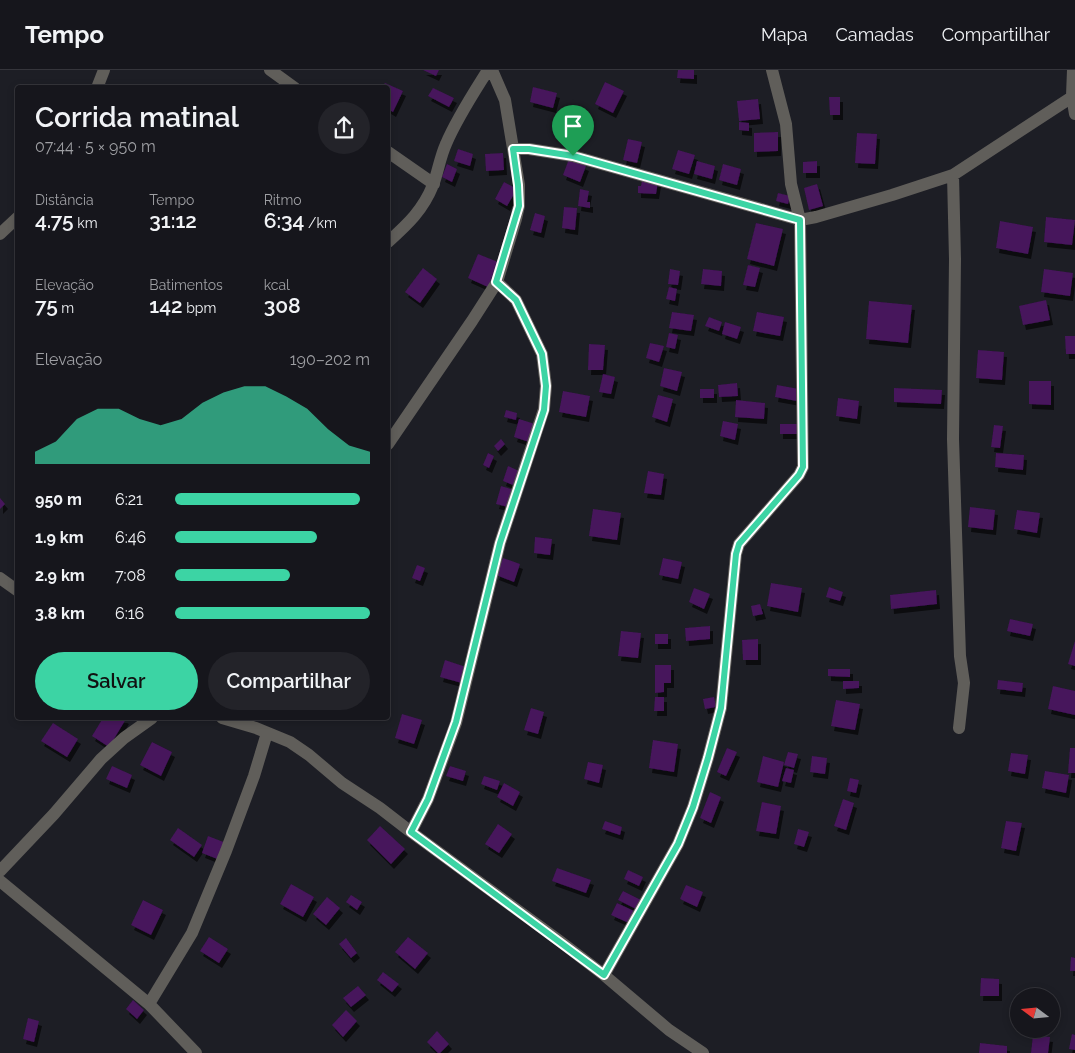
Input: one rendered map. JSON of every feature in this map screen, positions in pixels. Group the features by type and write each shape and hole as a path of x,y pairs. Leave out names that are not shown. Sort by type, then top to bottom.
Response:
{"street":[{"path":"98,85 104,70"},
{"path":"270,70 291,85"},
{"path":"390,240 412,221 424,203 434,184 445,146 466,104 490,70 505,100 518,185 519,206 496,282 472,321 390,441"},
{"path":"604,975 678,844 693,807 706,766 721,708 736,554 739,544 799,475 803,467 800,220 791,184 786,124 772,70"},
{"path":"1073,70 1075,114"},
{"path":"513,149 529,149 573,156 800,220 873,201 953,175 1074,96"},
{"path":"390,153 434,184"},
{"path":"953,175 955,259 953,439 960,656 964,683 959,728"},
{"path":"0,234 15,220"},
{"path":"411,832 428,799 456,722 500,543 544,410 546,386 542,354 516,300 496,282"},
{"path":"0,578 15,589"},
{"path":"0,871 54,814 100,759 124,738 149,720"},
{"path":"232,720 260,726 290,742 342,783 380,808 604,975 669,1030 703,1053"},
{"path":"149,1004 192,933 226,851 248,795 260,726"},
{"path":"0,881 149,1004 196,1053"}],"building":[{"path":"423,70 439,70 436,76"},
{"path":"678,70 694,70 694,79 677,78"},
{"path":"605,82 624,91 613,113 595,104"},
{"path":"390,85 403,91 393,112 390,110"},
{"path":"533,87 557,93 553,108 530,102"},
{"path":"433,88 454,98 449,107 428,96"},
{"path":"829,97 840,97 840,115 830,115"},
{"path":"758,99 760,119 739,121 737,101"},
{"path":"739,122 749,123 749,131 739,130"},
{"path":"778,132 778,151 754,152 754,133"},
{"path":"857,133 877,134 875,164 855,163"},
{"path":"628,139 642,142 637,163 623,160"},
{"path":"458,149 473,154 470,166 454,161"},
{"path":"678,150 695,155 689,174 672,169"},
{"path":"503,153 504,170 486,171 485,154"},
{"path":"569,159 586,166 580,182 563,175"},
{"path":"697,161 715,166 712,179 694,174"},
{"path":"817,161 817,173 803,173 803,162"},
{"path":"447,164 457,169 452,182 442,177"},
{"path":"723,164 741,169 737,185 719,180"},
{"path":"642,181 658,182 656,194 638,193 638,186 641,186"},
{"path":"504,182 517,189 507,206 495,199"},
{"path":"817,184 823,206 809,210 804,188"},
{"path":"580,189 589,191 587,202 590,202 590,208 578,206"},
{"path":"778,193 790,196 788,204 776,201"},
{"path":"564,207 577,208 575,230 562,228"},
{"path":"535,213 545,216 541,233 530,230"},
{"path":"1046,217 1075,220 1072,245 1044,242"},
{"path":"1000,221 1033,227 1028,254 996,248"},
{"path":"756,223 783,229 774,266 747,259"},
{"path":"478,254 498,262 488,287 468,278"},
{"path":"748,265 760,268 755,287 743,285"},
{"path":"423,268 437,279 420,303 405,292"},
{"path":"670,269 680,271 678,285 668,284"},
{"path":"703,269 722,271 721,286 701,284"},
{"path":"1044,269 1073,273 1070,296 1041,292"},
{"path":"669,287 677,289 675,301 666,299"},
{"path":"1046,300 1050,320 1023,325 1019,306"},
{"path":"869,301 912,305 908,343 866,339"},
{"path":"672,312 694,315 691,331 669,328"},
{"path":"757,312 784,317 780,336 753,331"},
{"path":"709,317 722,322 719,331 705,326"},
{"path":"725,322 741,327 737,339 722,334"},
{"path":"669,333 678,335 675,349 666,347"},
{"path":"1065,336 1075,336 1075,354 1066,354"},
{"path":"650,343 664,346 659,362 646,358"},
{"path":"589,344 605,345 603,370 588,370"},
{"path":"978,350 1004,352 1002,380 976,378"},
{"path":"664,368 682,372 677,391 660,386"},
{"path":"603,374 615,377 611,394 599,392"},
{"path":"1029,381 1051,381 1051,405 1029,404"},
{"path":"737,383 738,396 719,397 718,385"},
{"path":"777,385 799,389 797,401 775,397"},
{"path":"894,388 942,390 941,404 894,402"},
{"path":"700,389 714,389 714,398 700,398"},
{"path":"563,391 590,396 586,417 559,412"},
{"path":"658,395 673,399 667,422 652,417"},
{"path":"838,398 859,401 857,419 836,416"},
{"path":"736,400 765,403 764,419 735,417"},
{"path":"506,410 517,413 516,420 504,417"},
{"path":"519,419 535,424 529,442 514,437"},
{"path":"723,421 738,424 735,440 720,436"},
{"path":"780,424 800,424 800,434 780,434"},
{"path":"994,425 1003,426 1000,448 991,447"},
{"path":"501,439 505,444 498,451 494,446"},
{"path":"488,453 494,456 489,468 483,465"},
{"path":"996,453 1024,455 1023,470 995,467"},
{"path":"508,466 519,471 513,485 503,481"},
{"path":"648,471 664,474 661,495 644,493"},
{"path":"501,486 514,490 508,507 496,504"},
{"path":"0,498 5,504 0,509"},
{"path":"970,507 995,510 993,530 968,527"},
{"path":"593,509 621,513 617,540 589,536"},
{"path":"1017,510 1040,513 1037,533 1014,529"},
{"path":"535,537 552,539 550,555 534,553"},
{"path":"503,558 520,564 514,582 496,575"},
{"path":"663,558 682,562 678,579 659,575"},
{"path":"417,565 425,568 420,581 412,578"},
{"path":"771,583 802,588 798,612 767,606"},
{"path":"829,587 843,592 840,601 826,597"},
{"path":"694,588 710,594 704,609 689,602"},
{"path":"936,590 937,604 891,609 890,595"},
{"path":"760,604 763,614 753,616 751,606"},
{"path":"1010,619 1033,624 1030,636 1007,631"},
{"path":"710,626 710,639 686,641 685,628"},
{"path":"621,631 641,633 638,658 618,656"},
{"path":"655,634 668,634 668,644 655,644"},
{"path":"758,639 758,660 743,660 742,640"},
{"path":"1075,641 1075,666 1068,664"},
{"path":"445,660 466,667 462,683 440,677"},
{"path":"655,665 671,665 671,683 664,683 664,692 655,693"},
{"path":"828,669 850,669 850,677 828,676"},
{"path":"998,680 1023,683 1022,692 997,689"},
{"path":"843,681 859,681 859,688 843,689"},
{"path":"1053,686 1075,691 1075,715 1048,709"},
{"path":"655,697 664,697 664,711 654,711"},
{"path":"714,697 716,707 705,709 703,699"},
{"path":"836,700 860,704 855,730 831,726"},
{"path":"531,708 544,712 538,734 524,730"},
{"path":"402,714 422,720 414,744 395,738"},
{"path":"102,720 125,720 109,747 92,736"},
{"path":"53,723 78,739 67,757 41,741"},
{"path":"653,740 678,744 674,772 649,768"},
{"path":"152,742 172,752 161,776 140,765"},
{"path":"727,748 737,752 726,776 717,772"},
{"path":"1070,748 1075,748 1075,773 1068,773"},
{"path":"788,752 798,754 794,768 784,765"},
{"path":"1011,753 1028,755 1025,774 1008,771"},
{"path":"763,756 784,762 778,787 757,782"},
{"path":"812,756 827,758 825,774 810,772"},
{"path":"588,762 603,765 599,783 584,779"},
{"path":"112,766 132,775 127,788 106,779"},
{"path":"450,766 466,771 463,781 446,776"},
{"path":"786,768 794,770 791,783 782,781"},
{"path":"1045,771 1069,775 1066,793 1042,788"},
{"path":"484,776 500,781 497,790 481,784"},
{"path":"850,778 859,780 856,793 847,791"},
{"path":"504,783 520,792 513,806 497,797"},
{"path":"710,792 721,797 711,823 700,818"},
{"path":"843,799 854,803 846,830 834,826"},
{"path":"762,802 781,806 776,834 756,831"},
{"path":"605,821 622,827 620,835 602,829"},
{"path":"1006,821 1022,823 1016,851 1001,848"},
{"path":"498,824 512,834 499,853 485,844"},
{"path":"380,826 405,849 391,864 367,840"},
{"path":"178,828 202,845 194,857 170,840"},
{"path":"798,829 809,832 804,847 794,844"},
{"path":"208,836 226,843 220,860 202,853"},
{"path":"557,868 591,880 586,893 552,881"},
{"path":"628,870 643,877 639,886 624,879"},
{"path":"291,884 314,897 303,917 280,904"},
{"path":"686,885 703,892 697,907 680,899"},
{"path":"623,891 643,901 638,910 618,900"},
{"path":"351,895 362,902 357,910 346,902"},
{"path":"327,897 340,908 326,925 313,914"},
{"path":"143,900 163,910 151,935 131,925"},
{"path":"617,903 636,912 631,924 611,915"},
{"path":"209,937 228,949 219,963 200,951"},
{"path":"408,937 428,953 415,969 395,952"},
{"path":"346,938 357,953 351,958 339,944"},
{"path":"1071,957 1075,958 1075,971 1070,971"},
{"path":"383,972 399,984 392,992 377,980"},
{"path":"981,978 999,979 999,996 980,996"},
{"path":"358,986 366,995 351,1007 343,998"},
{"path":"133,1000 144,1010 137,1019 126,1009"},
{"path":"346,1010 357,1021 343,1037 332,1025"},
{"path":"28,1018 39,1021 34,1042 23,1039"},
{"path":"437,1031 449,1044 440,1053 427,1042"},
{"path":"1072,1034 1075,1035 1075,1050 1069,1049"},
{"path":"1033,1038 1050,1038 1048,1053 1031,1053"},
{"path":"980,1043 1007,1046 1007,1053 979,1053"}],"route":[{"path":"513,149 529,149 573,156 800,220 802,242 803,467 799,475 743,537 739,544 736,554 721,708 693,807 678,844 604,975 411,832 428,799 456,722 500,543 544,410 546,386 542,354 516,300 496,282 519,206 513,149"}]}
